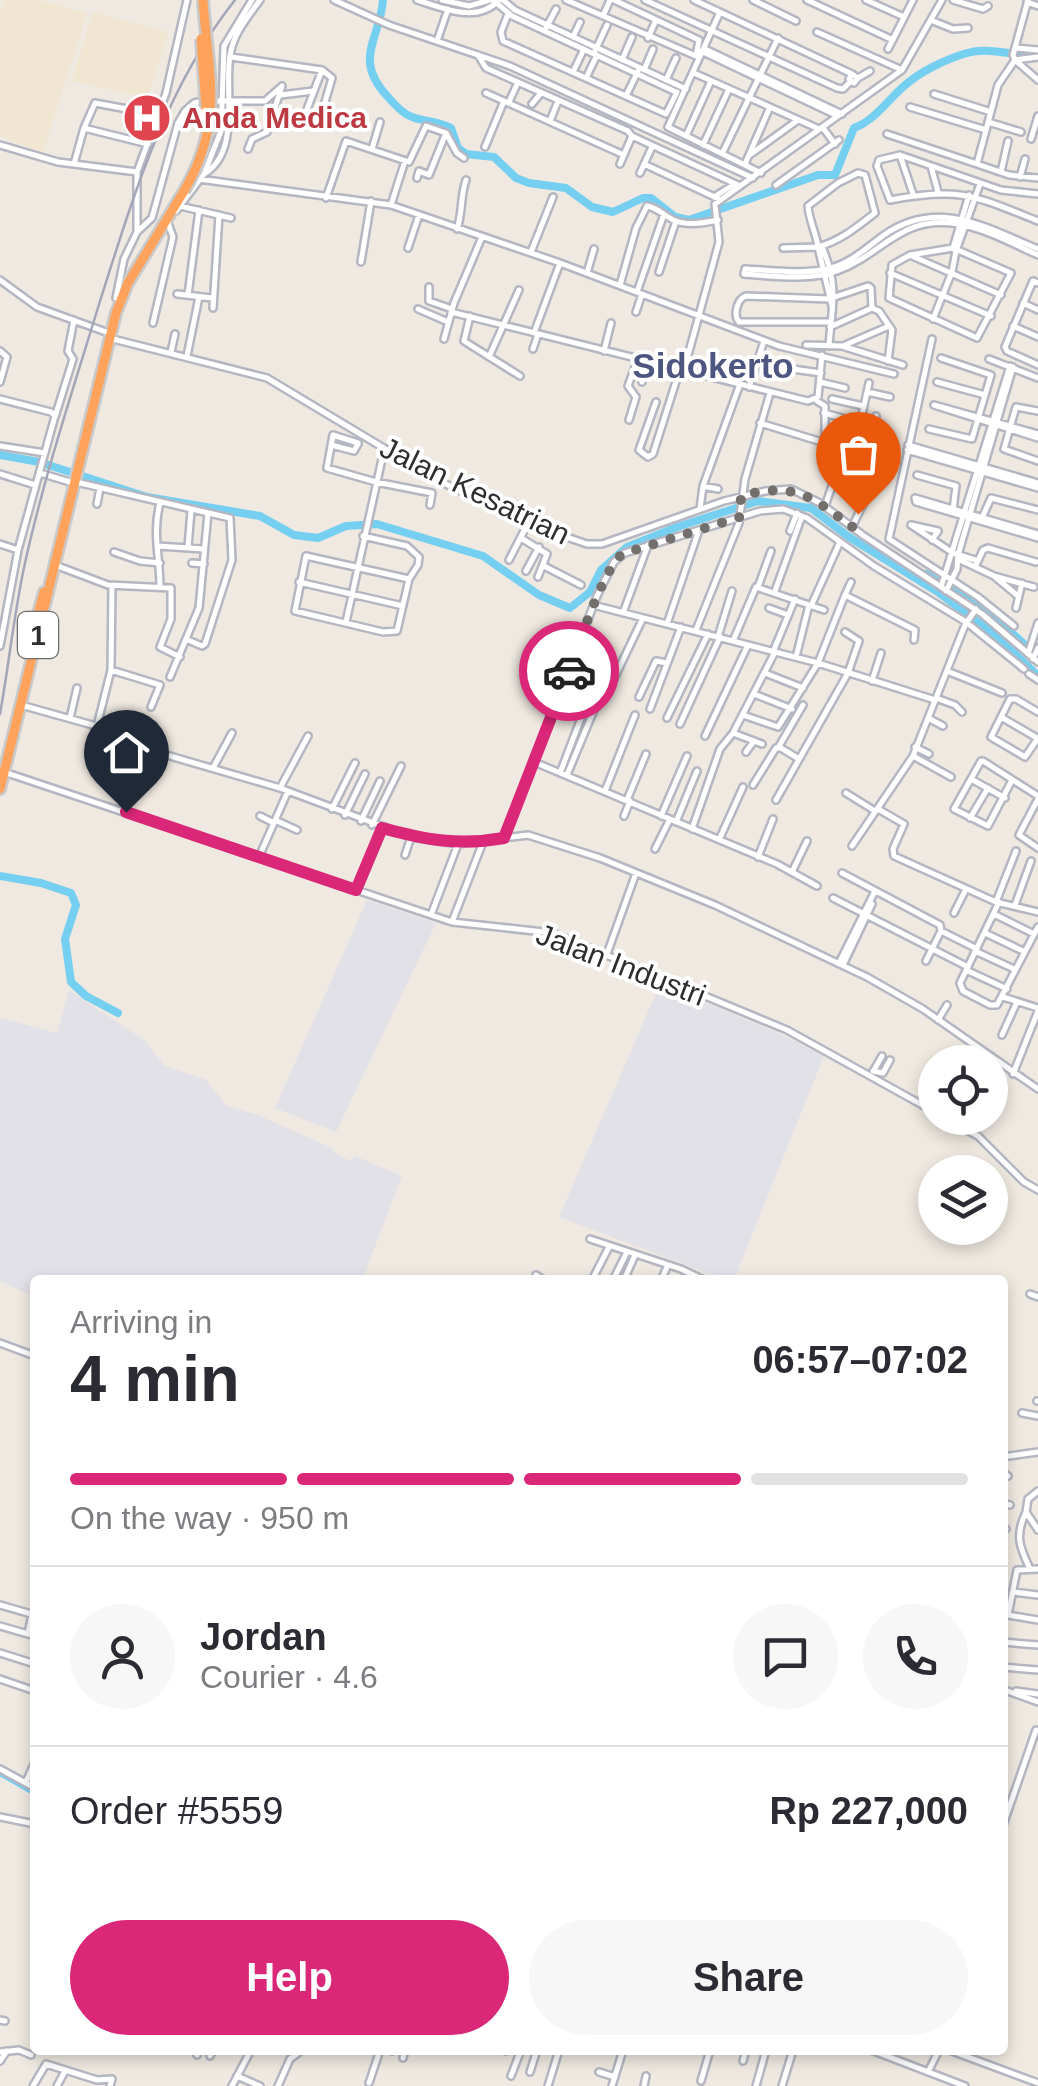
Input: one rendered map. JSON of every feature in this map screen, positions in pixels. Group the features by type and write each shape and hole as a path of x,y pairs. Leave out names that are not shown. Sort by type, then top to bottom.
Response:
{"highway":[{"name":"1","path":"108,335 128,283 206,148 211,120 200,0"},
{"name":"1","path":"47,592 116,298 125,276 181,191"},
{"name":"1","path":"2,769 21,705 73,482"},
{"name":"1","path":"0,789 44,605"}],"street":[{"path":"137,232 137,172 159,114 187,0"},
{"path":"227,102 224,46 252,0"},
{"path":"158,233 201,176 221,131 234,40 260,0"},
{"path":"334,0 389,25 478,54 753,178"},
{"path":"416,0 476,13 496,1"},
{"path":"442,0 469,6 496,1 584,49 622,60 666,80 682,92"},
{"path":"566,0 694,57 702,51"},
{"path":"603,16 617,0"},
{"path":"617,0 684,31 688,20"},
{"path":"617,0 700,40 702,51"},
{"path":"642,12 646,0 840,89 870,71"},
{"path":"694,0 778,38 854,80 865,97"},
{"path":"752,0 796,20"},
{"path":"807,0 893,40"},
{"path":"824,8 828,0"},
{"path":"866,0 904,17"},
{"path":"888,49 913,0"},
{"path":"656,402 640,449 648,457 653,454 701,318 719,242 714,210 717,198 761,173 902,70 942,0"},
{"path":"953,0 981,8 988,6"},
{"path":"496,1 508,14 573,37 596,52 682,92"},
{"path":"977,164 1000,78 1014,53 1028,1 1038,6"},
{"path":"546,28 556,8"},
{"path":"437,42 448,9"},
{"path":"648,38 667,10"},
{"path":"720,12 670,116 669,128 761,173"},
{"path":"508,14 501,39 670,116"},
{"path":"931,20 953,29 968,28"},
{"path":"573,37 580,22"},
{"path":"586,78 607,26"},
{"path":"817,32 902,70"},
{"path":"622,60 632,37"},
{"path":"722,152 778,38"},
{"path":"573,72 584,49"},
{"path":"626,96 653,49"},
{"path":"702,51 840,115"},
{"path":"1014,53 1038,54"},
{"path":"1014,53 1038,54"},
{"path":"1014,53 1038,80"},
{"path":"478,54 486,68 737,185"},
{"path":"230,56 322,70 332,78 325,102"},
{"path":"666,80 676,58"},
{"path":"306,112 322,70"},
{"path":"694,73 822,129 837,142 776,186"},
{"path":"686,136 711,81"},
{"path":"485,147 518,82"},
{"path":"248,149 252,139 266,133 282,86 265,101"},
{"path":"703,145 729,89"},
{"path":"281,95 312,91"},
{"path":"486,93 624,155"},
{"path":"532,104 541,93"},
{"path":"934,94 990,112"},
{"path":"550,121 558,100"},
{"path":"116,298 124,259 137,232 152,218 170,142 185,111 198,102 265,101 276,107"},
{"path":"74,164 95,103 159,114"},
{"path":"745,164 770,107"},
{"path":"910,107 986,130"},
{"path":"608,123 613,114"},
{"path":"1031,140 1038,116"},
{"path":"749,155 798,120"},
{"path":"372,149 380,122"},
{"path":"988,122 1021,132"},
{"path":"391,205 405,164 412,160 426,126 446,133 464,158"},
{"path":"84,128 148,144"},
{"path":"326,198 346,140 405,164 418,175 429,175 446,133"},
{"path":"887,134 1001,173 1038,178"},
{"path":"620,164 632,136"},
{"path":"1001,173 1008,141"},
{"path":"0,144 58,162 137,172"},
{"path":"640,174 652,147"},
{"path":"900,155 913,194"},
{"path":"1038,194 1008,192 900,155 879,160 876,166 888,199 938,192 969,194 1038,220"},
{"path":"1020,177 1026,159"},
{"path":"644,164 717,198"},
{"path":"931,166 938,192"},
{"path":"783,248 819,246 844,236 874,213 865,175 858,173 838,183 808,206 819,246 823,272 832,300"},
{"path":"201,176 391,205 531,252 764,340 894,374"},
{"path":"457,229 466,180"},
{"path":"956,250 980,184"},
{"path":"933,320 952,272 960,221 969,194"},
{"path":"531,252 553,197"},
{"path":"361,262 371,201"},
{"path":"180,206 231,218"},
{"path":"620,285 642,210 651,206 676,221 695,224 718,219"},
{"path":"188,296 199,210"},
{"path":"636,312 665,214"},
{"path":"214,308 218,215"},
{"path":"408,248 419,215"},
{"path":"784,273 743,270 745,274 784,273 823,272 832,270 891,234 933,218 968,223 1036,251"},
{"path":"659,272 676,221"},
{"path":"152,323 173,234 168,223"},
{"path":"444,339 451,310 482,236"},
{"path":"819,246 832,270 829,346"},
{"path":"587,273 594,249"},
{"path":"1011,272 956,250 910,255 892,265 890,298 978,338 991,316 1015,264"},
{"path":"910,255 1000,295"},
{"path":"533,349 560,263"},
{"path":"1038,271 1005,349 1038,365"},
{"path":"890,273 991,316"},
{"name":"Jalan Kesatrian","path":"0,280 28,303 108,335 268,378 360,439 437,480 528,523 595,546 773,489 791,490 825,506 852,527 946,584 971,615 1034,652"},
{"path":"430,286 429,301 470,316 770,393 816,400 825,406 825,442"},
{"path":"872,308 830,325 738,322 738,301 749,296 832,300 868,286 872,308 893,333 888,361"},
{"path":"490,357 519,290"},
{"path":"178,294 212,298"},
{"path":"187,356 198,297"},
{"path":"1023,304 1038,310"},
{"path":"418,310 448,322"},
{"path":"470,316 464,340 520,376"},
{"path":"0,646 18,550 73,360 68,351 74,320"},
{"path":"779,334 780,321"},
{"path":"604,350 612,323"},
{"path":"842,346 889,326"},
{"path":"1013,326 1038,337"},
{"path":"171,352 175,334"},
{"path":"749,387 764,340"},
{"path":"932,340 889,538 946,584 1014,626"},
{"path":"806,344 842,346 902,365"},
{"path":"0,350 7,356 0,382"},
{"path":"816,400 822,354"},
{"path":"929,429 970,440 990,372 941,358"},
{"path":"989,358 1038,378"},
{"path":"629,420 636,397 628,386 638,359"},
{"path":"642,382 648,361"},
{"path":"778,367 821,373"},
{"path":"946,584 1012,367"},
{"path":"820,382 845,388"},
{"path":"936,382 986,394"},
{"path":"760,424 825,442 853,455 868,383"},
{"path":"700,510 703,486 740,384"},
{"path":"867,392 890,398"},
{"path":"696,630 741,516 741,499 770,393"},
{"path":"0,399 51,412 55,418"},
{"path":"832,400 864,406"},
{"path":"1038,411 1016,407 1004,449 1038,461"},
{"path":"948,409 1038,436"},
{"path":"824,414 860,422"},
{"path":"856,443 870,444 876,416"},
{"path":"331,445 354,452 360,439 332,436 326,464 330,470 432,493"},
{"path":"0,446 42,463 73,482 230,518 232,560 205,644 188,640"},
{"path":"834,464 840,448"},
{"path":"908,448 1038,486"},
{"path":"346,622 384,450"},
{"path":"825,506 839,467 826,461"},
{"path":"852,527 873,471"},
{"path":"0,474 36,485"},
{"path":"917,475 956,486 952,511"},
{"path":"430,505 437,480"},
{"path":"703,486 718,489"},
{"path":"97,504 100,488"},
{"path":"952,511 914,498 1038,536"},
{"path":"982,519 991,498 1038,510"},
{"path":"160,503 154,531 160,587"},
{"path":"504,838 616,560 628,551 741,516 767,509 784,509 800,515 852,550 971,615 1038,680"},
{"path":"780,521 784,509"},
{"path":"188,548 191,510"},
{"path":"170,676 200,608 208,513"},
{"path":"790,532 800,515"},
{"path":"775,592 800,515"},
{"path":"509,560 528,523"},
{"path":"946,534 911,525 957,556 977,563 1018,596"},
{"path":"623,613 648,545 644,530"},
{"path":"669,619 699,530"},
{"path":"819,542 824,530"},
{"path":"932,540 938,531"},
{"path":"364,533 406,546 415,551 419,563 409,578 395,632 294,611 305,556 409,578"},
{"path":"521,538 547,554 538,577"},
{"path":"796,657 810,605 840,542"},
{"path":"0,544 18,550"},
{"path":"158,546 204,549"},
{"path":"526,571 539,547"},
{"path":"977,563 988,548 1036,562"},
{"path":"847,560 852,550"},
{"path":"733,641 771,551"},
{"path":"114,552 140,561 160,562"},
{"path":"192,564 204,564"},
{"path":"55,566 112,586 172,590 170,622 160,647 180,657"},
{"path":"544,566 582,585"},
{"path":"994,576 1034,587"},
{"path":"299,582 403,606"},
{"path":"743,715 778,727 818,663 851,582"},
{"path":"1016,608 1022,584"},
{"path":"96,726 111,670 112,586"},
{"path":"758,587 824,610"},
{"path":"680,724 719,637 732,590"},
{"path":"846,595 915,630 914,640"},
{"path":"692,829 720,749 734,733 766,673 795,599"},
{"path":"596,605 643,618 669,619 681,627 936,699 962,712"},
{"path":"768,608 788,615"},
{"path":"852,846 913,756 971,615"},
{"path":"564,774 599,696 610,686 643,618"},
{"path":"1034,652 1038,622"},
{"path":"650,708 681,627"},
{"path":"776,800 848,674 860,641 845,632"},
{"path":"667,718 708,634"},
{"path":"705,736 748,645"},
{"path":"872,680 881,652"},
{"path":"639,697 656,661 667,663"},
{"path":"111,670 160,685 151,707"},
{"path":"947,671 1002,693"},
{"path":"766,673 803,688"},
{"path":"70,718 77,688"},
{"path":"564,774 590,692"},
{"path":"754,694 792,708"},
{"path":"1000,717 1038,739 1025,758 992,740 991,734 1000,717 1013,698 1038,712"},
{"path":"21,705 96,726 139,746 280,788 411,837 458,844 520,834 537,836 636,872 841,964 938,1020 1038,1088"},
{"path":"753,785 804,705"},
{"path":"606,790 634,714"},
{"path":"928,718 943,726"},
{"path":"139,746 154,725"},
{"path":"213,768 232,733"},
{"path":"734,733 762,744"},
{"path":"280,788 308,736"},
{"path":"746,752 754,741"},
{"path":"914,746 929,754"},
{"path":"778,748 799,759"},
{"path":"624,816 646,754"},
{"path":"661,816 687,756"},
{"path":"913,756 951,777"},
{"path":"1012,780 986,826 954,808 981,760 1012,780 1038,798 1019,834 1038,848"},
{"path":"534,762 606,790 817,886"},
{"path":"332,810 356,764"},
{"path":"372,824 401,766"},
{"name":"Jalan Industri","path":"2,769 452,922 546,931 787,1030 918,1101"},
{"path":"655,848 673,821 696,771"},
{"path":"345,815 365,774"},
{"path":"971,779 1005,798"},
{"path":"360,820 380,781"},
{"path":"719,840 742,787"},
{"path":"970,818 988,788"},
{"path":"259,857 288,791"},
{"path":"846,794 904,824 892,848 894,856 998,902 1038,912"},
{"path":"260,816 297,830"},
{"path":"758,857 773,818"},
{"path":"356,890 382,828"},
{"path":"405,855 411,837"},
{"path":"452,922 483,842"},
{"path":"792,872 807,842"},
{"path":"431,915 458,844"},
{"path":"994,914 1036,931 1003,998 992,1006 960,989 994,914 1016,851"},
{"path":"1015,906 1032,862"},
{"path":"607,954 636,872"},
{"path":"842,873 938,923 942,930 1015,970"},
{"path":"954,913 966,889"},
{"path":"841,964 876,891"},
{"path":"833,898 1008,989"},
{"path":"926,961 942,930"},
{"path":"985,933 1024,952"},
{"path":"1003,998 1038,1010 1013,1074"},
{"path":"1002,1036 1017,1002"},
{"path":"938,1020 948,1005"},
{"path":"882,1056 872,1073 883,1074 890,1060"},
{"path":"976,1135 1024,1182 1038,1190"},
{"path":"590,1239 692,1275"},
{"path":"595,1275 609,1247"},
{"path":"616,1275 627,1252"},
{"path":"626,1275 635,1255"},
{"path":"663,1275 668,1265"},
{"path":"1030,1294 1038,1297"},
{"path":"0,1343 30,1354"},
{"path":"1022,1412 1038,1416"},
{"path":"1008,1456 1038,1452"},
{"path":"1035,1493 1038,1504"},
{"path":"1008,1608 1017,1570 1034,1569 1018,1542 1018,1531 1035,1493"},
{"path":"1026,1512 1038,1530"},
{"path":"1013,1592 1038,1595"},
{"path":"0,1605 30,1614"},
{"path":"1008,1617 1038,1620"},
{"path":"0,1626 30,1635"},
{"path":"1008,1643 1038,1646"},
{"path":"0,1654 30,1663"},
{"path":"1008,1668 1038,1670"},
{"path":"0,1679 30,1689"},
{"path":"1008,1690 1038,1694"},
{"path":"1008,1691 1038,1702"},
{"path":"1008,1811 1036,1730"},
{"path":"0,1769 30,1786"},
{"path":"25,1783 30,1772"},
{"path":"0,1817 30,1823"},
{"path":"0,2061 3,2052 18,2050 30,2055"},
{"path":"232,2086 248,2055"},
{"path":"278,2086 295,2055"},
{"path":"369,2082 378,2055"},
{"path":"511,2076 519,2055"},
{"path":"530,2072 535,2055"},
{"path":"548,2086 557,2055"},
{"path":"612,2086 620,2055"},
{"path":"702,2081 709,2055"},
{"path":"743,2061 745,2055"},
{"path":"756,2086 765,2055"},
{"path":"782,2086 791,2055"},
{"path":"884,2055 965,2086"},
{"path":"928,2072 936,2055"},
{"path":"962,2055 1038,2083"},
{"path":"33,2086 45,2066 84,2074 96,2083 112,2079 110,2086"},
{"path":"56,2086 65,2071"},
{"path":"599,2072 614,2076"},
{"path":"80,2086 84,2074"},
{"path":"237,2076 260,2086"},
{"path":"644,2086 646,2076"}],"shaded area":[{"path":"4,0 38,0 87,13 43,152 0,136 0,15"},
{"path":"93,12 168,32 148,98 72,81"},
{"path":"367,900 436,923 336,1132 275,1108"},
{"path":"660,984 824,1056 736,1275 713,1275 559,1217"},
{"path":"69,990 144,1040 165,1066 206,1080 227,1106 258,1115 334,1149 350,1161 355,1156 402,1176 364,1275 30,1275 30,1295 0,1281 0,1018 57,1033"}],"waterway":[{"path":"383,0 371,49 372,71 377,84 405,114 451,128 458,148 466,154 494,157 516,178 566,188 592,207 613,212 651,198 675,217 689,220 818,175 835,175 854,128 875,115 909,81 942,62 976,51 1038,53"},
{"path":"0,455 39,462 147,497 260,516 294,535 318,538 346,526 377,524 483,556 539,595 570,608 590,592 601,570 627,547 758,501 811,508 849,537 938,592 1000,639 1038,676"},
{"path":"926,574 989,612 1038,657"},
{"path":"0,876 71,893 76,905 65,939 71,982 86,996 118,1013"},
{"path":"0,1775 30,1792"},
{"path":"956,2055 978,2063"},
{"path":"1005,2073 1036,2086"}],"railway":[{"path":"0,714 33,529 126,220 171,105 235,0"}],"way so far":[{"path":"569,671 597,596 622,554 740,517 741,496 765,490 786,489 806,494 852,527 858,514"}],"place":[{"name":"Anda Medica","path":"147,118"}],"district":[{"name":"Sidokerto","path":"713,366"}],"route":[{"path":"126,812 356,890 382,828 442,843 504,838 569,671"}]}
